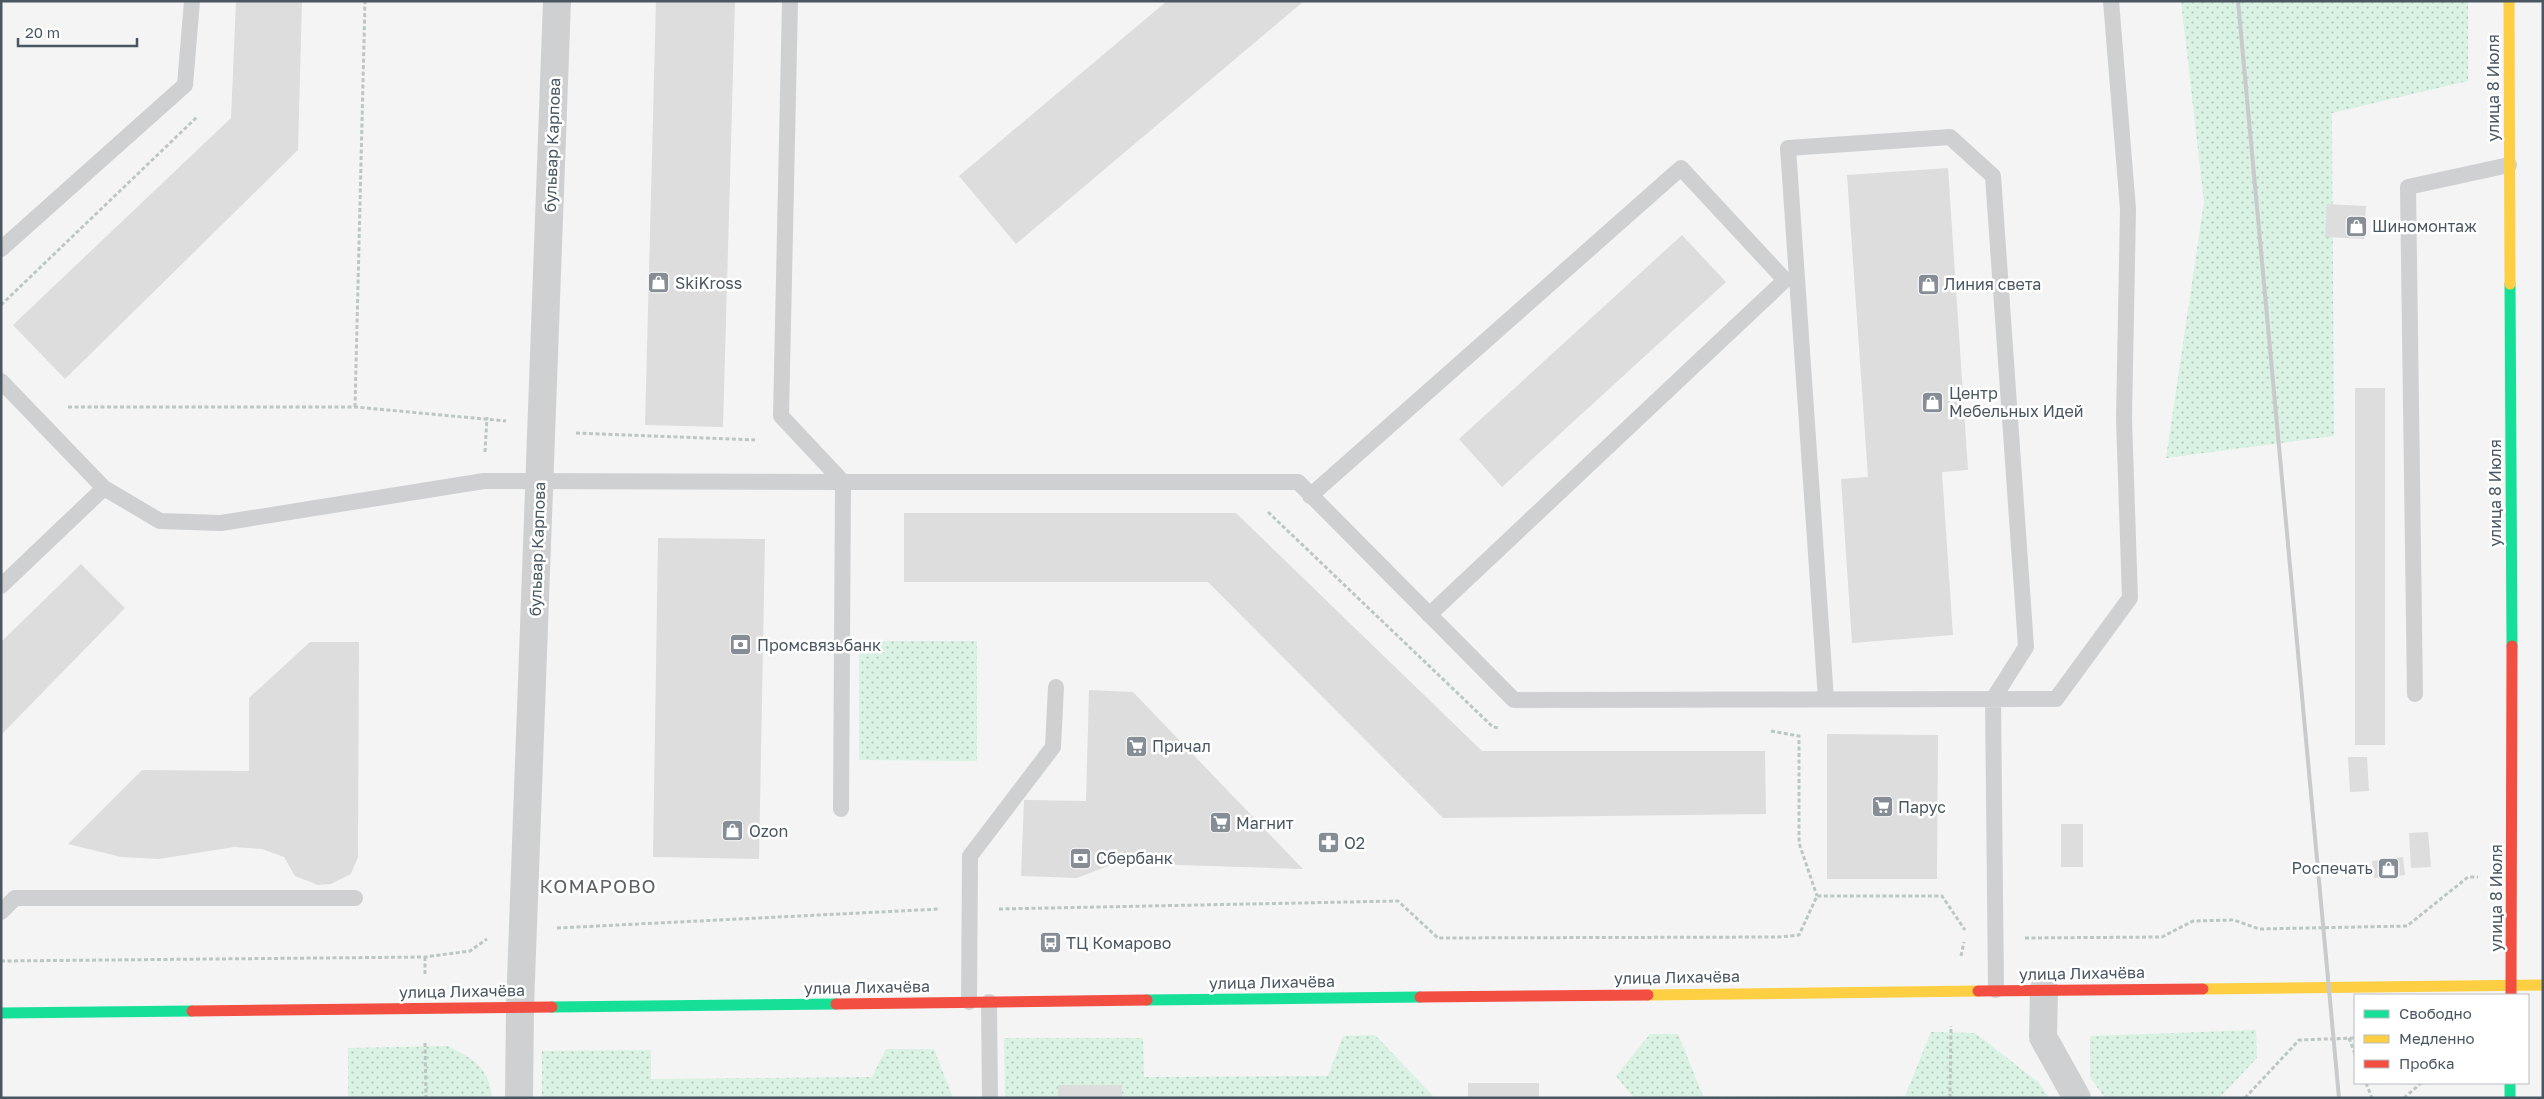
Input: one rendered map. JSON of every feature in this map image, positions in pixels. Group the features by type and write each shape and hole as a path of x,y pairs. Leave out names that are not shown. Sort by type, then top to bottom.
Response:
{"street":[{"name":"бульвар Карпова","path":"519,1098 520,1007 557,1"},
{"name":"улица 8 Июля","path":"2509,1 2513,876 2511,990"},
{"name":"улица Лихачёва","path":"1,1013 2044,989 2511,990 2543,984"},
{"path":"2044,989 2043,1037 2077,1098"},
{"path":"2510,1084 2510,1098"}],"lane":[{"path":"1,248 185,86 192,1"},
{"path":"790,1 781,416 843,482 841,809"},
{"path":"1,381 104,488 160,521 221,523 484,481 1298,482 1514,700 2056,699 2130,598 2124,419 2128,209 2111,1"},
{"path":"1826,699 1788,148 1950,137 1993,176 2026,647 1993,699 1996,990"},
{"path":"2415,694 2408,187 2509,165"},
{"path":"1310,496 1681,168 1785,280 1429,615"},
{"path":"1,586 104,488"},
{"path":"969,1002 970,856 1053,747 1056,687"},
{"path":"1,912 15,898 355,898"},
{"path":"989,1002 990,1098"}],"path":[{"path":"355,408 365,1"},
{"path":"1,305 197,117"},
{"path":"64,407 355,408 487,417 587,435 755,440"},
{"path":"1266,509 1493,728 1503,728"},
{"path":"1023,908 1398,901 1438,938 1780,938 1799,935 1817,896 1799,843 1799,736 1762,730"},
{"path":"1817,896 1942,896 1967,932 2029,939 2162,938 2193,921 2234,920 2259,929 2407,926 2468,877 2513,876"},
{"path":"2349,1038 2354,1051"},
{"path":"2245,1098 2298,1040 2354,1038"},
{"path":"2366,1084 2372,1098"},
{"path":"2404,1098 2420,1084"}],"green space":[{"path":"2181,1 2468,1 2468,81 2332,113 2334,436 2166,458 2204,202"},
{"path":"859,641 977,641 977,761 859,760"},
{"path":"2256,1030 2257,1058 2219,1098 2105,1098 2090,1077 2090,1036"},
{"path":"1931,1032 1975,1033 2039,1083 2049,1098 1634,1098 1616,1076 1650,1034 1678,1034 1703,1096 1905,1096"},
{"path":"1375,1035 1435,1098 1005,1098 1004,1038 1143,1038 1144,1077 1328,1076 1343,1036"},
{"path":"448,1046 478,1065 487,1079 492,1098 348,1098 348,1048"},
{"path":"886,1049 934,1049 953,1098 542,1098 542,1051 651,1050 651,1079 872,1077"}],"building":[{"path":"236,1 302,1 298,150 65,379 13,325 231,118"},
{"path":"656,1 735,1 723,427 645,425"},
{"path":"1167,1 1304,1 1016,244 959,176"},
{"path":"1948,168 1968,470 1942,472 1953,635 1852,643 1841,479 1868,477 1847,175"},
{"path":"2327,204 2366,206 2364,239 2325,237"},
{"path":"1682,235 1726,282 1502,487 1459,439"},
{"path":"2355,388 2385,388 2385,745 2355,745"},
{"path":"904,513 1236,513 1482,751 1765,751 1766,814 1443,818 1208,582 904,582"},
{"path":"658,538 765,539 759,859 653,857"},
{"path":"81,564 125,608 1,735 1,642"},
{"path":"310,642 359,642 358,857 351,874 331,884 318,885 295,876 284,857 262,849 234,847 159,859 121,857 68,844 142,770 249,771 249,698"},
{"name":"Причал","path":"1089,690 1133,692 1303,869 1116,863 1077,878 1021,876 1024,800 1086,801"},
{"name":"Парус","path":"1827,734 1938,735 1937,879 1827,879"},
{"path":"2348,757 2367,757 2369,791 2350,792"},
{"path":"2061,824 2083,824 2083,867 2061,867"},
{"path":"2428,832 2431,867 2411,868 2409,833"},
{"name":"Роспечать","path":"2403,857 2405,875 2374,878 2372,861"},
{"path":"1468,1083 1539,1083 1539,1098 1468,1098"},
{"path":"1058,1085 1122,1085 1122,1098 1058,1098"}],"railway":[{"path":"2238,1 2339,1098"}],"traffic: fast":[{"path":"2510,284 2512,646"},
{"path":"1147,1000 1420,997"},
{"path":"552,1007 836,1004"},
{"path":"1,1013 192,1011"},
{"path":"2510,1084 2510,1098"}],"traffic: slow":[{"path":"2509,1 2510,284"},
{"path":"2203,989 2543,985"},
{"path":"1648,995 1978,991"}],"traffic: jam":[{"path":"2511,994 2512,646"},
{"path":"1978,991 2203,989"},
{"path":"1420,997 1648,995"},
{"path":"836,1004 1147,1000"},
{"path":"192,1011 552,1007"}],"place":[{"name":"Шиномонтаж","path":"2356,226"},
{"name":"SkiKross","path":"659,283"},
{"name":"Линия света","path":"1928,284"},
{"name":"Центр Мебельных Идей","path":"1933,402"},
{"name":"Промсвязьбанк","path":"741,645"},
{"name":"Причал","path":"1136,746"},
{"name":"Парус","path":"1882,807"},
{"name":"Магнит","path":"1220,823"},
{"name":"Ozon","path":"733,831"},
{"name":"O2","path":"1328,843"},
{"name":"Сбербанк","path":"1080,858"},
{"name":"Роспечать","path":"2389,868"},
{"name":"ТЦ Комарово","path":"1050,943"}],"district":[{"name":"КОМАРОВО","path":"598,886"}]}
